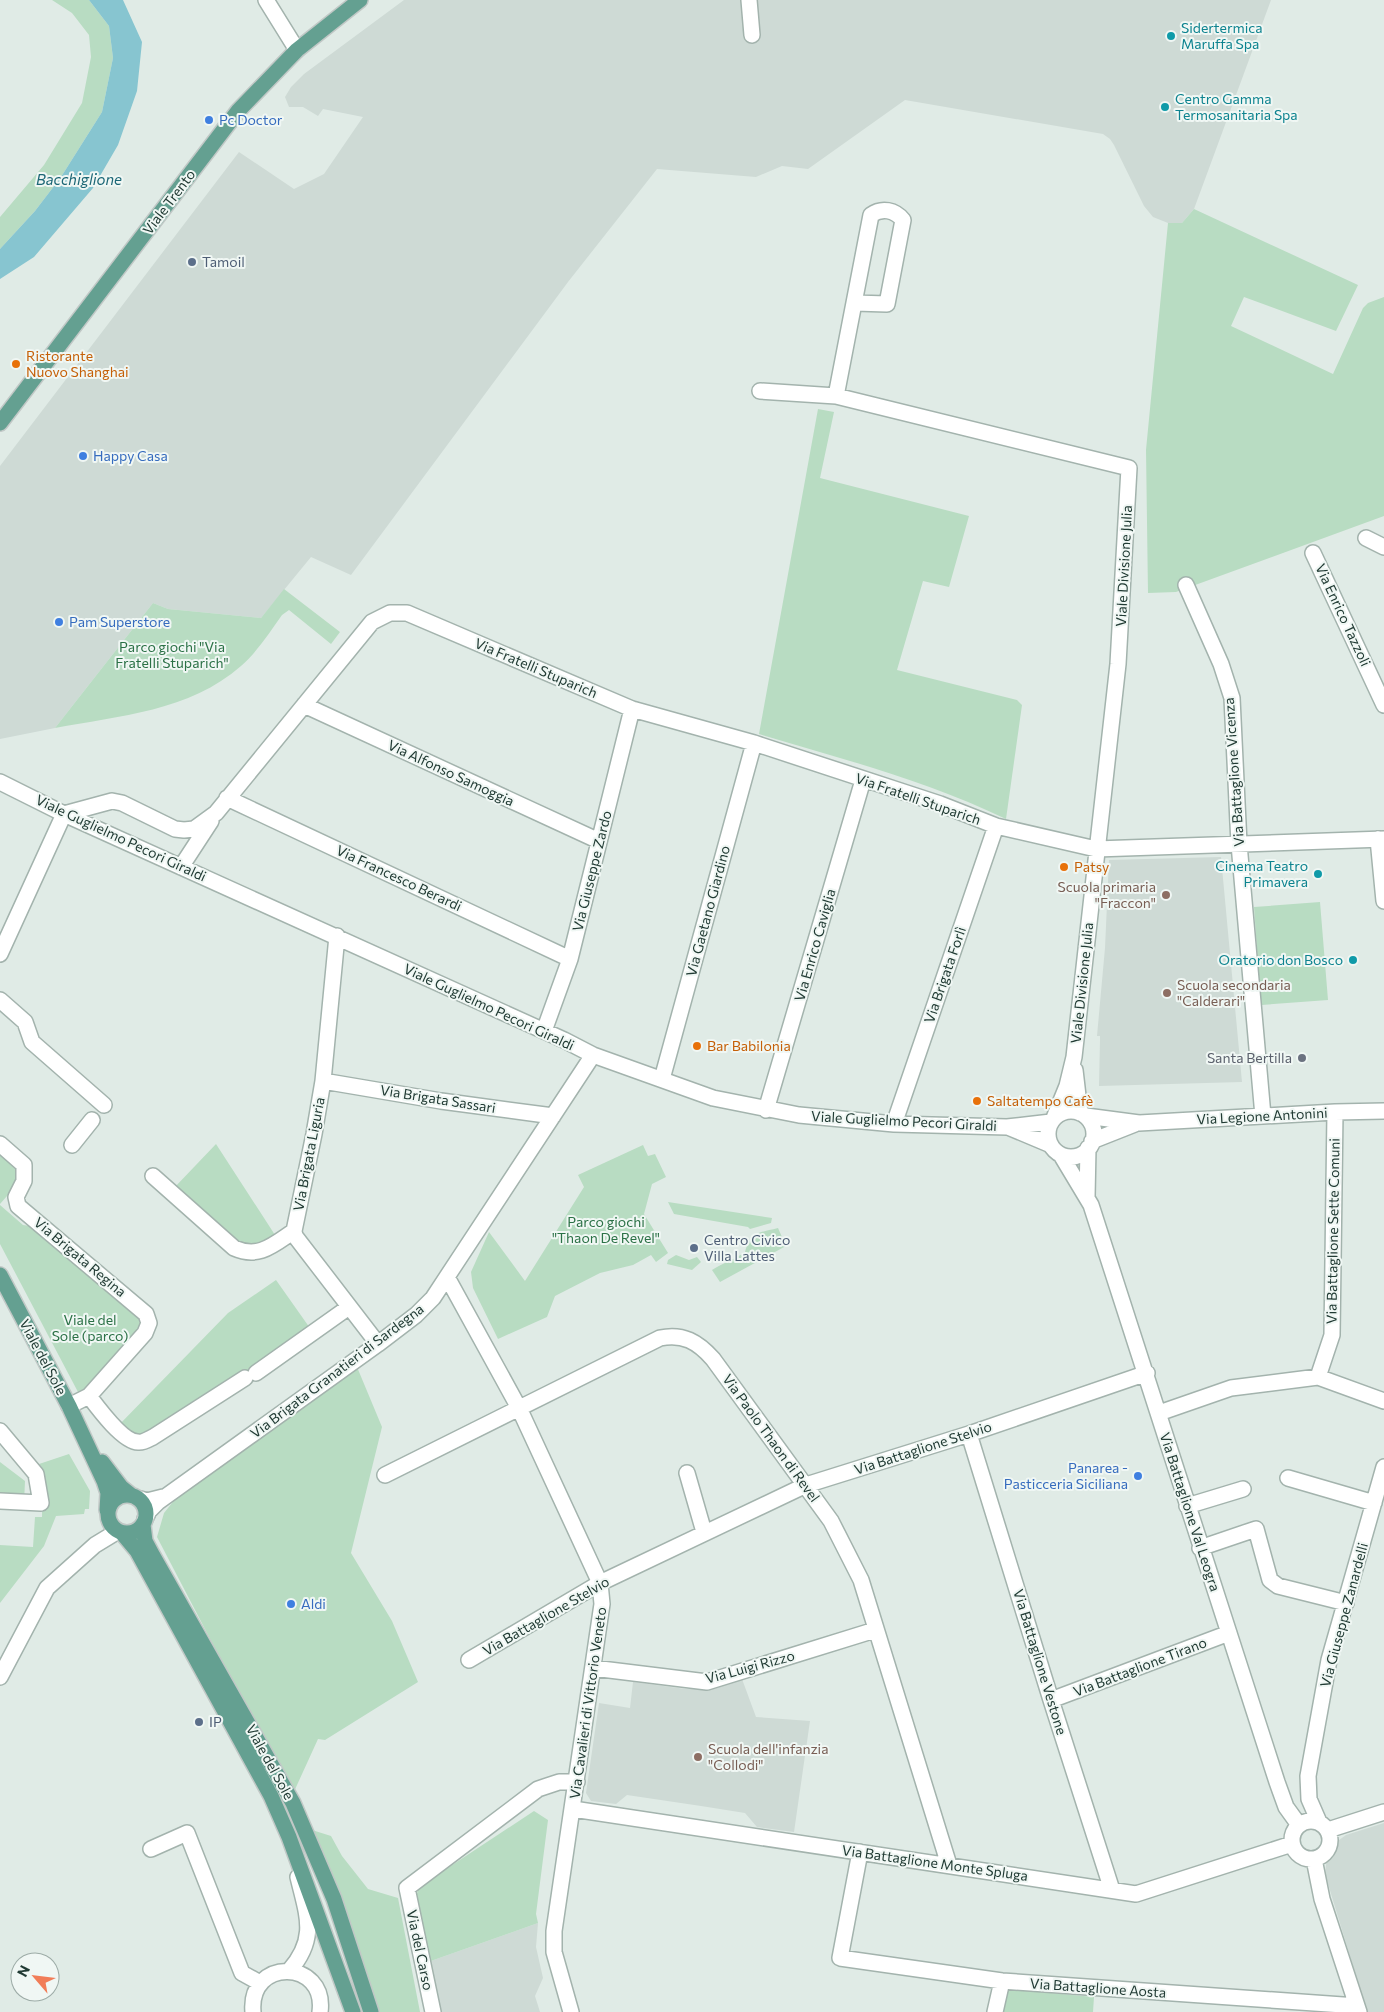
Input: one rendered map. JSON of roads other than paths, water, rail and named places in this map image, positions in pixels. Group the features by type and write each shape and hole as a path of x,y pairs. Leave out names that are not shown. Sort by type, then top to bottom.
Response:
{"main road":[{"name":"Viale Trento","path":"0,423 238,111 297,50 360,0"},
{"name":"Viale del Sole","path":"0,1275 69,1406 104,1481 114,1524 130,1540 148,1569 271,1796 289,1837 354,2012"},
{"name":"Viale del Sole","path":"84,1439 121,1487 136,1497"},
{"path":"116,1497 136,1497 146,1509 144,1522 134,1532 114,1524 116,1497"},
{"name":"Viale del Sole","path":"144,1522 145,1542 294,1802 334,1899 371,2012"}],"street":[{"path":"266,0 297,50"},
{"path":"749,0 752,36"},
{"path":"760,391 836,396 871,215 879,211 890,210 898,214 903,220 887,304 854,303"},
{"name":"Viale Divisione Julia","path":"836,396 1129,468 1118,664 1074,1057 1067,1086 1053,1120"},
{"path":"1366,538 1384,547"},
{"name":"Via Enrico Tazzoli","path":"1313,554 1378,677 1384,705"},
{"name":"Via Battaglione Vicenza","path":"1186,585 1221,664 1232,698 1239,844 1263,1116"},
{"name":"Via Fratelli Stuparich","path":"64,814 112,801 122,803 175,829 194,829 216,813 372,622 390,612 407,613 632,709 754,743 940,804 996,826 1096,849 1381,839"},
{"name":"Via Alfonso Samoggia","path":"304,705 599,841"},
{"name":"Via Giuseppe Zardo","path":"544,1031 570,959 632,709"},
{"name":"Via Gaetano Giardino","path":"662,1079 754,743"},
{"name":"Via Enrico Caviglia","path":"766,1110 863,780"},
{"name":"Viale Guglielmo Pecori Giraldi","path":"1,785 337,936 593,1055 713,1098 800,1116 894,1124 1007,1127 1053,1120"},
{"name":"Via Francesco Berardi","path":"227,798 570,959"},
{"path":"181,867 216,813"},
{"path":"0,954 64,814"},
{"name":"Via Brigata Forlì","path":"894,1124 996,826"},
{"path":"1381,839 1384,901"},
{"name":"Via Brigata Liguria","path":"294,1231 313,1143 323,1081 337,936"},
{"path":"0,1000 25,1022 32,1042 104,1104"},
{"name":"Via Brigata Granatieri di Sardegna","path":"144,1522 152,1507 378,1344 416,1315 433,1298 593,1055"},
{"name":"Viale Divisione Julia","path":"1074,1057 1083,1115"},
{"name":"Via Brigata Sassari","path":"323,1081 441,1101 553,1116"},
{"path":"1066,1111 1083,1115 1093,1127 1090,1144 1075,1156 1056,1150 1048,1132 1053,1120 1066,1111"},
{"name":"Via Legione Antonini","path":"1083,1115 1139,1123 1384,1111"},
{"name":"Via Battaglione Sette Comuni","path":"1318,1377 1332,1335 1335,1112"},
{"path":"72,1145 92,1120"},
{"name":"Via Legione Antonini","path":"1090,1144 1139,1123"},
{"name":"Viale Guglielmo Pecori Giraldi","path":"1007,1127 1056,1150"},
{"name":"Via Brigata Regina","path":"0,1144 24,1165 24,1181 16,1197 18,1206 146,1314 149,1323 145,1333 89,1396 69,1406"},
{"name":"Via Battaglione Val Leogra","path":"1088,1196 1090,1144"},
{"name":"Via Battaglione Val Leogra","path":"1056,1150 1088,1196 1146,1373 1200,1548 1286,1807 1298,1824"},
{"path":"154,1176 226,1242 246,1254 258,1253 294,1231 295,1236 378,1344"},
{"name":"Via Cavalieri di Vittorio Veneto","path":"447,1277 519,1408 600,1583 602,1604 554,1931 554,1952 571,2012"},
{"path":"89,1396 121,1433 130,1440 140,1443 153,1437 250,1375 348,1307"},
{"name":"Via Paolo Thaon di Revel","path":"385,1475 660,1338 674,1335 701,1345 713,1358 806,1485 848,1551 861,1580 949,1865"},
{"name":"Via Battaglione Stelvio","path":"469,1660 600,1583 806,1485 969,1434 1146,1373"},
{"path":"1158,1412 1231,1388 1318,1377 1384,1401"},
{"path":"0,1431 36,1474 41,1503 0,1501"},
{"name":"Via Battaglione Vestone","path":"969,1434 1112,1890"},
{"name":"Via Giuseppe Zanardelli","path":"1323,1826 1309,1799 1308,1776 1329,1660 1384,1467"},
{"path":"687,1473 704,1532"},
{"path":"1288,1478 1374,1502"},
{"path":"1187,1506 1243,1489"},
{"name":"Via Brigata Granatieri di Sardegna","path":"136,1497 154,1500 175,1490"},
{"path":"0,1677 47,1588 95,1545 114,1524"},
{"path":"1200,1548 1256,1529 1270,1580 1278,1586 1346,1603"},
{"name":"Via Luigi Rizzo","path":"593,1668 707,1682 875,1630"},
{"name":"Via Battaglione Tirano","path":"1051,1700 1229,1633"},
{"name":"Via del Carso","path":"433,2012 407,1888 538,1790 559,1782 576,1782"},
{"name":"Via Battaglione Monte Spluga","path":"573,1808 1136,1894 1292,1844"},
{"path":"1323,1826 1384,1812"},
{"path":"1312,1820 1323,1826 1330,1839 1328,1848 1322,1855 1314,1859 1300,1856 1292,1844 1292,1833 1298,1824 1312,1820"},
{"path":"151,1849 187,1833 192,1851 242,1972 260,1983"},
{"path":"289,1837 309,1927 302,1957 289,1971"},
{"name":"Via Battaglione Aosta","path":"860,1852 840,1958 1002,1981 1358,2009"},
{"path":"1314,1859 1322,1899 1358,2009"},
{"path":"253,2012 255,1992 260,1983 273,1974 289,1971 299,1973 315,1985 320,1995 320,2012"},
{"path":"995,2012 1002,1981"}],"water":[{"name":"Bacchiglione","path":"89,0 123,0 142,42 137,91 118,145 93,188 34,257 0,279 0,249 35,211 61,177 102,112 113,58 109,26"}],"place":[{"name":"Sidertermica Maruffa Spa","path":"1171,36"},
{"name":"Centro Gamma Termosanitaria Spa","path":"1165,107"},
{"name":"Pc Doctor","path":"209,120"},
{"name":"Tamoil","path":"192,262"},
{"name":"Ristorante Nuovo Shanghai","path":"16,364"},
{"name":"Happy Casa","path":"83,456"},
{"name":"Pam Superstore","path":"59,622"},
{"name":"Patsy","path":"1064,867"},
{"name":"Cinema Teatro Primavera","path":"1318,874"},
{"name":"Scuola primaria \"Fraccon\"","path":"1166,895"},
{"name":"Oratorio don Bosco","path":"1353,960"},
{"name":"Scuola secondaria \"Calderari\"","path":"1167,993"},
{"name":"Bar Babilonia","path":"697,1046"},
{"name":"Santa Bertilla","path":"1302,1058"},
{"name":"Saltatempo Cafè","path":"977,1101"},
{"name":"Centro Civico Villa Lattes","path":"694,1248"},
{"name":"Panarea - Pasticceria Siciliana","path":"1138,1476"},
{"name":"Aldi","path":"291,1604"},
{"name":"IP","path":"199,1722"},
{"name":"Scuola dell'infanzia \"Collodi\"","path":"698,1757"}],"park label":[{"name":"Parco giochi \"Via Fratelli Stuparich\"","path":"172,656"},
{"name":"Parco giochi \"Thaon De Revel\"","path":"606,1230"},
{"name":"Viale del Sole (parco)","path":"90,1328"}]}
